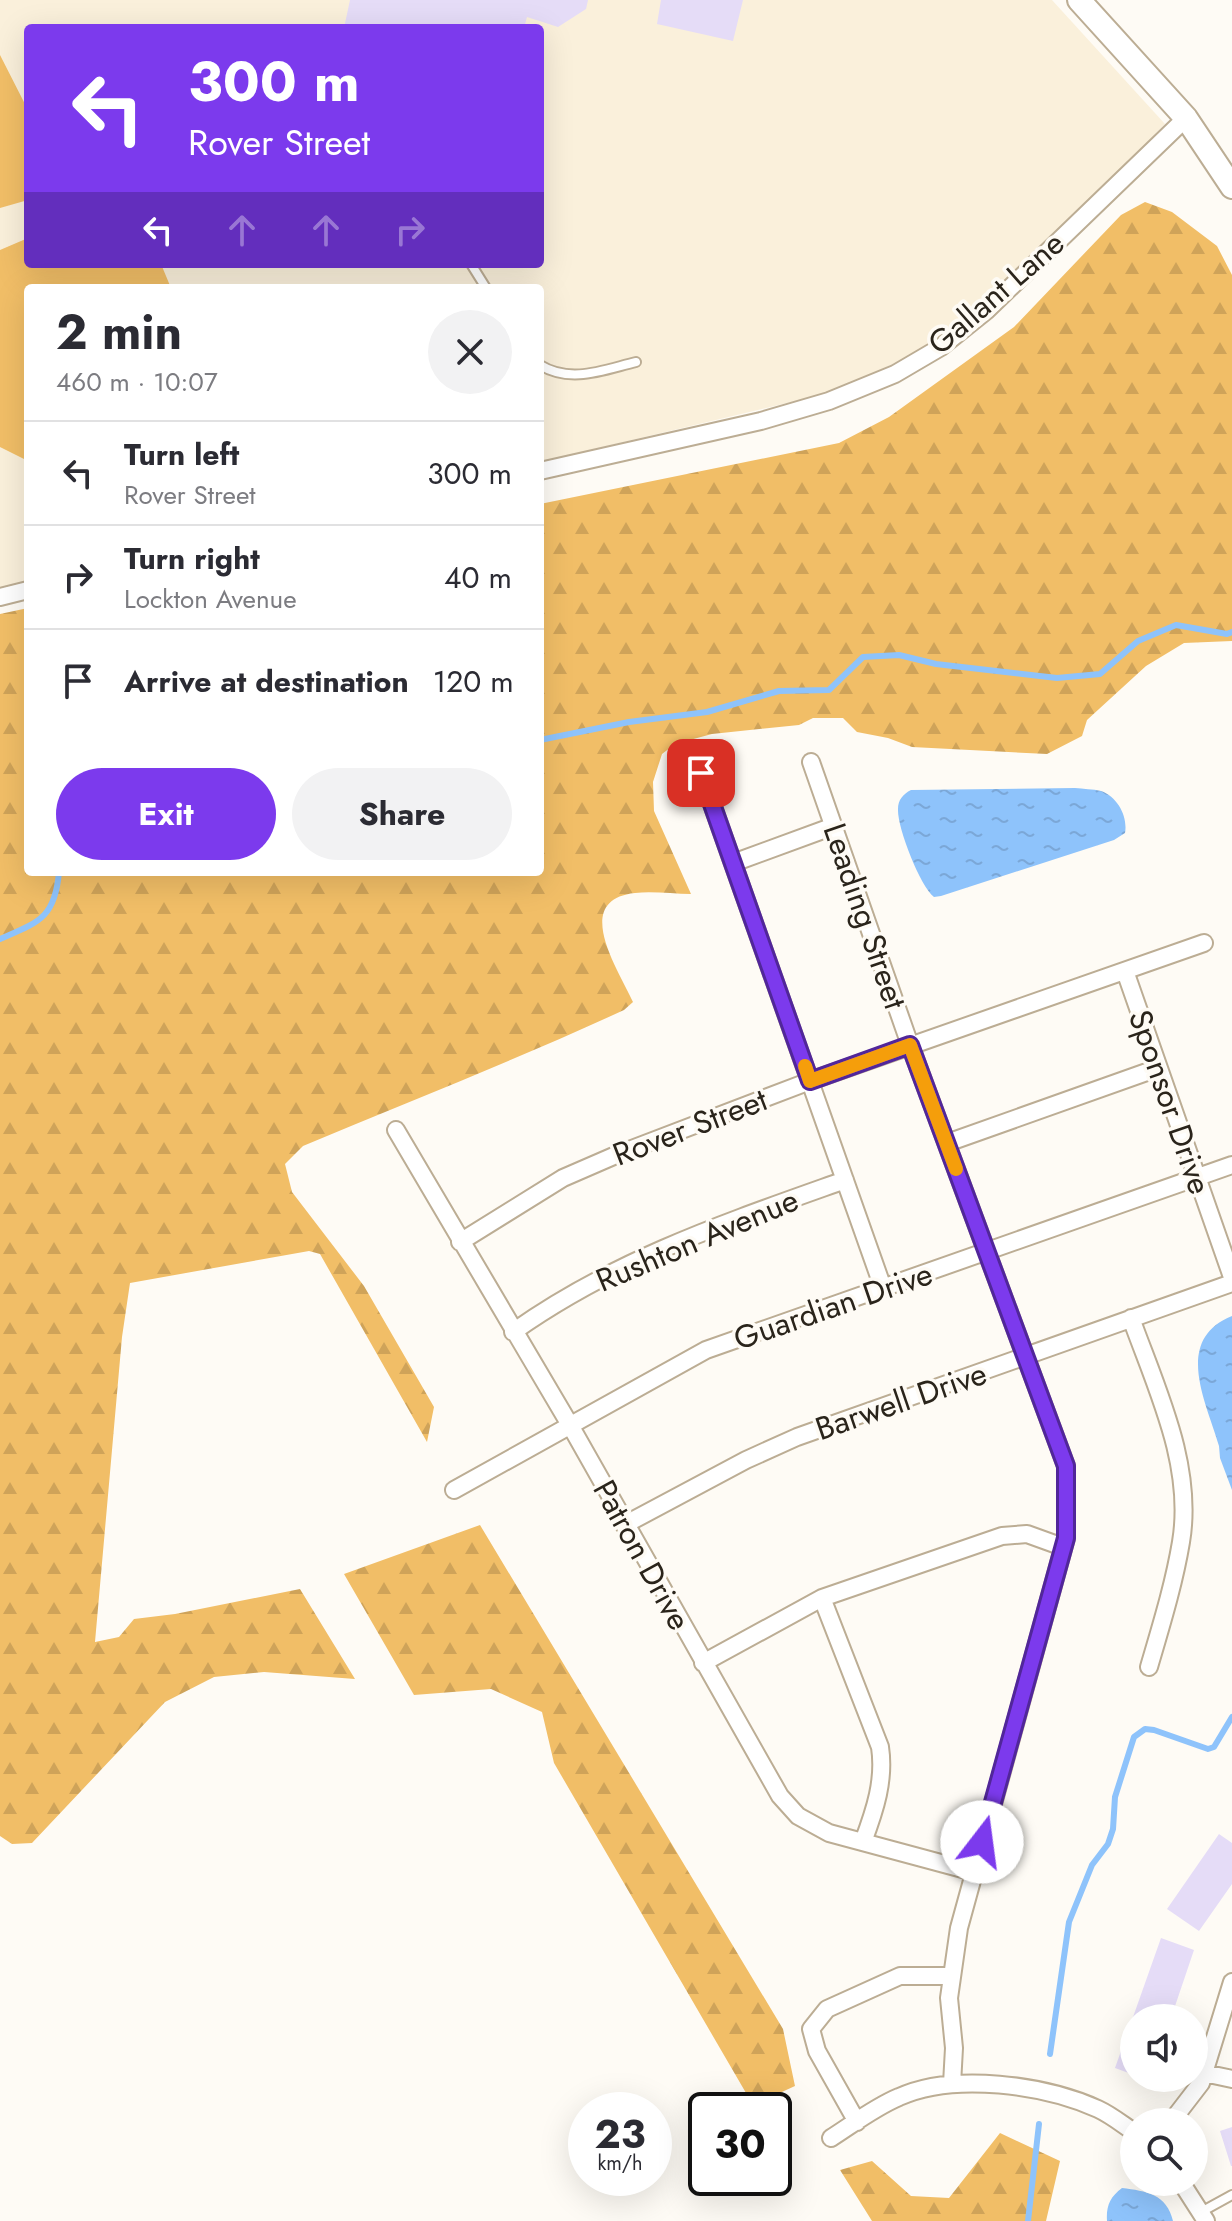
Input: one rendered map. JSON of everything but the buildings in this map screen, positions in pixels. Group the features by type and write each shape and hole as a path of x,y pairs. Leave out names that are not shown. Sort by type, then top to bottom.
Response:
{"main road":[{"path":"1079,0 1186,118 1232,187"}],"street":[{"name":"Gallant Lane","path":"544,470 761,421 829,401 895,374 941,347 986,311 1186,118"},
{"path":"0,597 24,591"},
{"name":"Leading Street","path":"811,762 910,1045 1066,1466 1067,1508 1063,1547 959,1928 949,1998 954,2048 952,2084"},
{"path":"701,773 883,1288"},
{"path":"733,863 834,826"},
{"name":"Rover Street","path":"460,1242 563,1178 616,1155 810,1081 1204,943"},
{"name":"Sponsor Drive","path":"1125,971 1232,1280"},
{"path":"947,1143 1158,1068"},
{"name":"Patron Drive","path":"396,1130 570,1425 780,1796 798,1816 829,1833 974,1872"},
{"name":"Guardian Drive","path":"454,1490 706,1350 1232,1165"},
{"name":"Rushton Avenue","path":"513,1332 612,1270 686,1237 845,1180"},
{"name":"Barwell Drive","path":"624,1525 746,1460 797,1437 1232,1280"},
{"path":"1131,1318 1170,1425 1183,1506 1181,1541 1149,1667"},
{"path":"703,1663 822,1598 1002,1536 1027,1534 1063,1547"},
{"path":"822,1598 880,1747 883,1767 880,1790 863,1842"},
{"path":"857,2122 817,2051 811,2029 827,2009 900,1976 952,1976"},
{"path":"1208,2060 1232,1982"},
{"path":"1208,2074 1232,2079"},
{"path":"831,2138 899,2097 920,2089 952,2084 997,2084 1069,2099 1096,2108 1120,2123"},
{"path":"1182,2108 1195,2092"},
{"path":"1190,2196 1204,2216"}],"lane":[{"path":"544,367 554,373 579,376 636,362"},
{"path":"1204,2216 1232,2195"}],"shaded area":[{"path":"0,0 1052,0 1165,124 1003,288 929,347 833,392 544,461 544,284 24,284 24,582 0,588"}],"green space":[{"path":"0,55 24,102 24,201 0,208"},
{"path":"1145,202 1172,212 1217,246 1232,275 1232,641 1184,643 1146,666 1087,720 1082,736 1047,754 912,747 857,732 843,718 813,718 799,725 712,734 675,744 662,754 653,782 654,811 691,894 635,893 616,898 606,908 602,922 604,938 633,1002 624,1010 544,1046 303,1146 285,1164 292,1192 364,1286 434,1407 427,1442 320,1254 309,1251 130,1283 122,1337 95,1642 119,1637 134,1619 300,1589 355,1679 264,1672 214,1677 165,1702 32,1843 12,1844 0,1836 0,614 24,609 24,876 544,876 544,503 839,443 889,417 1014,327 1121,215"},
{"path":"24,240 24,268 163,268 169,284 24,284 24,459 0,447 0,250"},
{"path":"480,1525 783,2029 795,2086 782,2092 745,2092 554,1763 542,1712 491,1689 414,1695 344,1574"},
{"path":"1000,2133 1060,2161 1046,2221 872,2221 840,2170 872,2161 911,2196 949,2198"}],"water":[{"path":"1075,788 1101,791 1112,798 1123,814 1125,833 1114,840 941,896 934,897 928,891 910,856 901,829 899,803 908,792"},
{"path":"1232,1316 1232,1490 1220,1458 1198,1373 1203,1340 1214,1327"},
{"path":"1120,2190 1120,2196 1154,2196 1161,2199 1173,2221 1107,2221 1107,2211"}],"waterway":[{"path":"544,739 629,722 707,712 779,691 829,690 863,657 899,655 936,664 1057,678 1100,674 1138,641 1176,625 1227,634 1232,632"},
{"path":"0,939 43,916 54,899 58,876"},
{"path":"1050,2054 1069,1922 1092,1865 1108,1844 1113,1829 1115,1797 1134,1737 1145,1729 1154,1730 1208,1749 1214,1747 1232,1717"},
{"path":"1028,2221 1039,2124"}],"slow traffic":[{"path":"805,1066 810,1081 910,1045 956,1169"}],"route":[{"path":"701,773 810,1081 910,1045 1066,1466 1066,1538 982,1842"}]}
